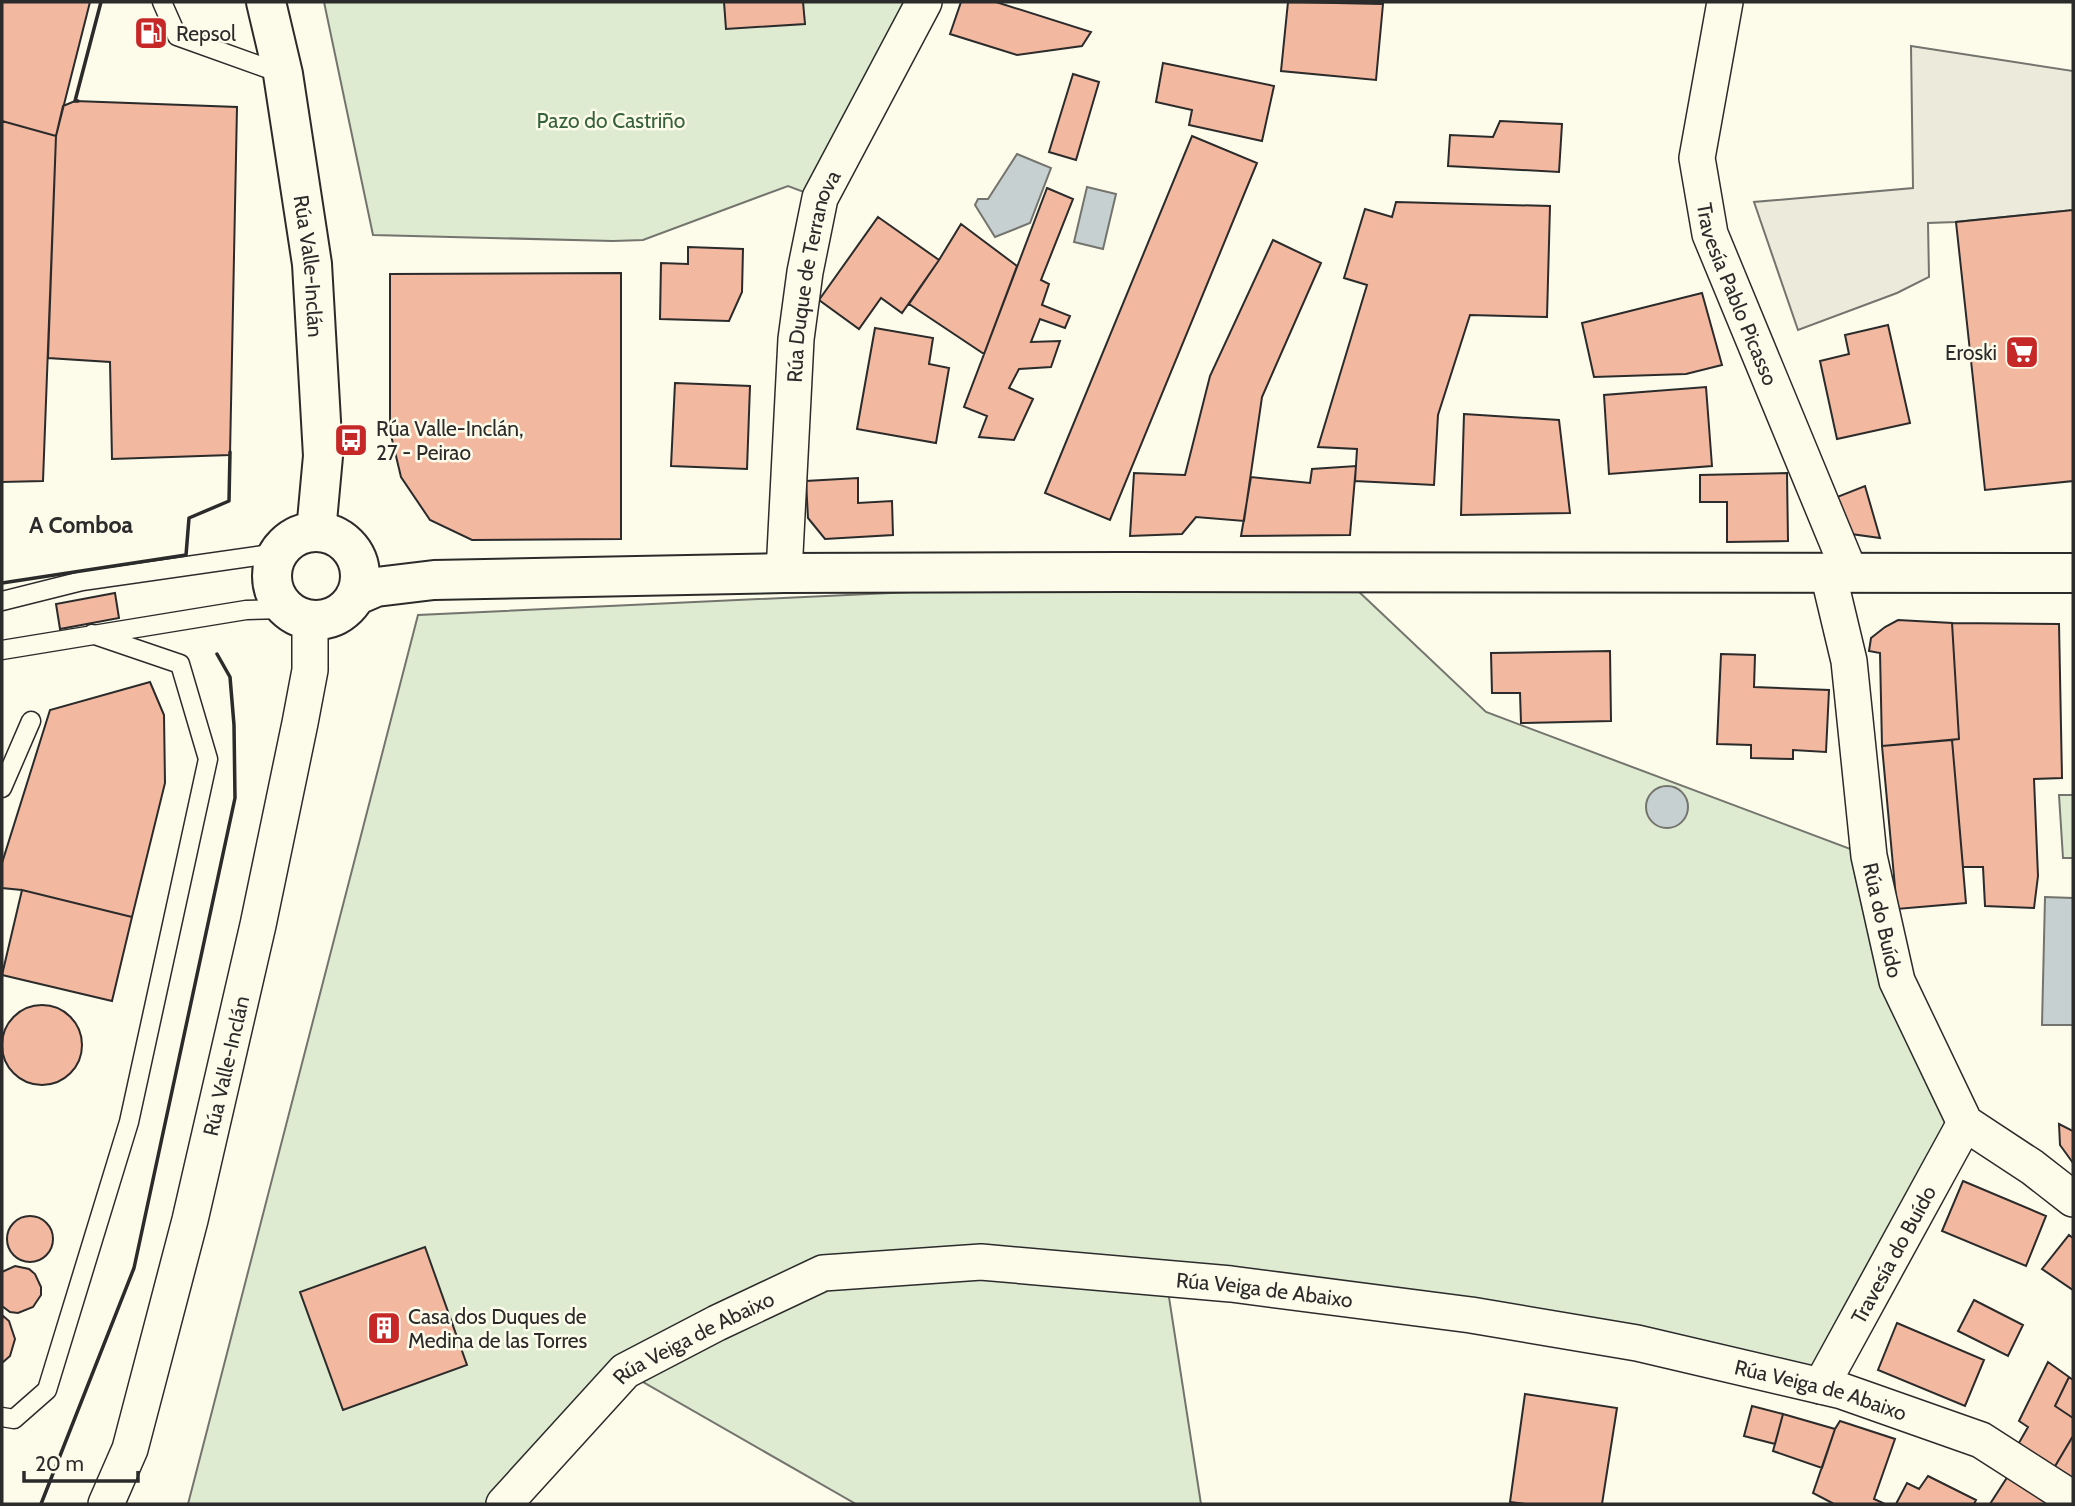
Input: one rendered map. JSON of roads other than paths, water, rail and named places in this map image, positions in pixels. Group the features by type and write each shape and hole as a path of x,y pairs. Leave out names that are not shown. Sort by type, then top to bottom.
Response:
{"main road":[{"name":"Rúa Valle-Inclán","path":"266,2 283,74 312,264 323,456 316,532"},
{"path":"352,550 358,561 359,585 355,596 341,613 331,618 298,615 277,597 272,583 272,567 278,553 302,534 316,532 336,537 352,550 406,569 466,579"},
{"path":"355,596 376,587 395,584 466,579 784,573 2073,573"}],"street":[{"name":"Rúa Duque de Terranova","path":"784,573 796,339 805,272 820,198 924,2"},
{"name":"Travesía Pablo Picasso","path":"1725,2 1698,158 1710,234 1839,573"},
{"name":"Rúa do Buído","path":"1839,573 1869,856 1897,981 1965,1123"},
{"name":"Rúa Valle-Inclán","path":"106,1504 131,1450 190,1220 258,925 307,683 298,615"},
{"path":"1965,1123 2032,1167 2073,1199"},
{"name":"Travesía do Buído","path":"1821,1386 1965,1123"},
{"name":"Rúa Veiga de Abaixo","path":"504,1504 625,1371 717,1323 823,1273 981,1262 1231,1284 1471,1315 1611,1339 1842,1391 1981,1440 2073,1499"}],"lane":[{"path":"162,2 177,36 283,74"},
{"path":"2,601 82,580 278,553"},
{"path":"2,650 246,610 298,615"},
{"path":"2,1417 13,1419 47,1390 129,1122 208,758 180,664 92,634"},
{"path":"2,788 31,720"}],"place":[{"name":"Repsol","path":"151,33"},
{"name":"Eroski","path":"2022,352"},
{"name":"Rúa Valle-Inclán, 27 - Peirao","path":"351,440"},
{"name":"Casa dos Duques de Medina de las Torres","path":"384,1328"}],"district":[{"name":"A Comboa","path":"81,525"}],"park label":[{"name":"Pazo do Castriño","path":"611,120"}]}
